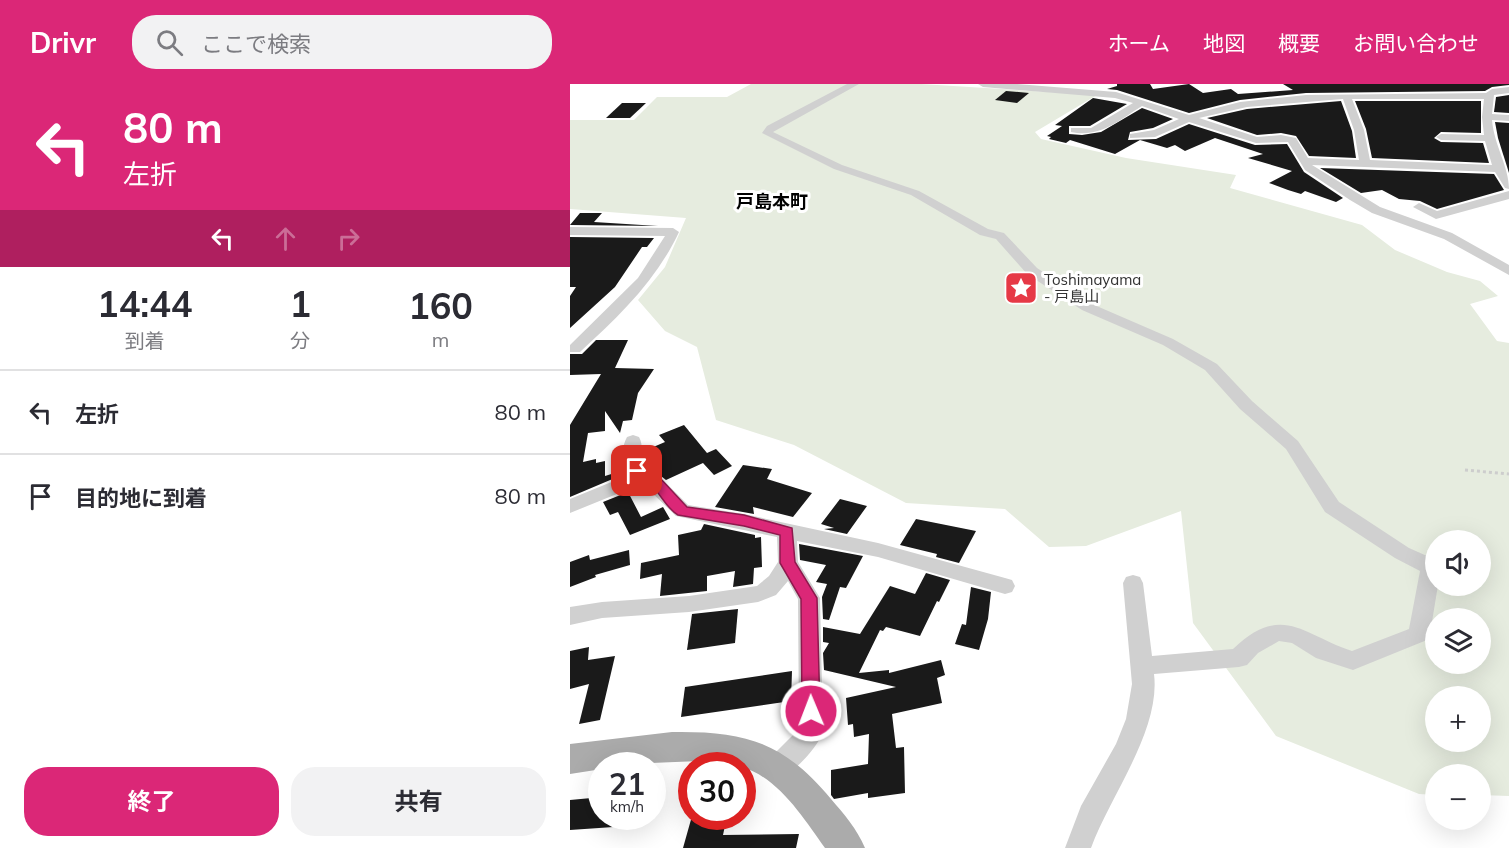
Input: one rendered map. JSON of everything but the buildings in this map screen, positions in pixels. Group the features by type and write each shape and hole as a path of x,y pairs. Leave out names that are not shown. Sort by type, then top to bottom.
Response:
{"main road":[{"path":"570,759 676,747 738,751 768,762 803,793 847,848"}],"street":[{"path":"854,84 771,128 767,133 838,167 915,193 984,232 1000,236 1032,271 1087,307 1168,342 1211,368 1246,405 1292,446 1332,507 1402,553 1431,567 1419,634 1353,661 1324,651 1297,635 1277,632 1250,647 1239,658 1142,666"},
{"path":"983,84 1039,86 1116,95 1256,140 1281,138 1292,140 1308,168 1376,210 1448,237 1509,271"},
{"path":"1113,84 1116,95"},
{"path":"1471,84 1489,95"},
{"path":"1334,87 1352,98 1365,164"},
{"path":"1134,136 1155,135 1189,118 1248,104 1352,98 1489,95 1495,91 1509,90"},
{"path":"1489,95 1490,138 1496,164 1509,186"},
{"path":"1074,130 1093,130 1142,102"},
{"path":"1488,117 1509,118"},
{"path":"1441,136 1490,138"},
{"path":"1305,161 1365,164 1496,164 1507,158"},
{"path":"1419,207 1436,215 1509,195"},
{"path":"570,231 673,232 665,250 648,276 572,351"},
{"path":"633,441 631,453 639,474 656,482 676,507 683,512 744,521 878,550 1005,586"},
{"path":"570,506 638,479 649,479"},
{"path":"776,769 812,733 809,598 788,563 787,532"},
{"path":"570,616 602,610 689,604 767,592 788,563"},
{"path":"1078,848 1090,815 1125,750 1138,719 1144,684 1133,584"}],"path":[{"path":"1465,470 1509,474"}],"shaded area":[{"path":"751,84 921,84 1097,95 1035,132 1041,139 1126,158 1236,175 1230,188 1362,225 1395,250 1447,272 1480,281 1498,296 1470,304 1497,341 1509,343 1509,796 1491,795 1491,764 1425,764 1425,794 1419,794 1276,736 1193,623 1181,511 1086,546 1049,547 1005,509 906,503 794,445 716,420 697,347 665,331 638,300 665,267 686,218 570,209 570,120 634,120 657,97 727,97"}],"place":[{"name":"Toshimayama - 戸島山","path":"1021,288"}],"district":[{"name":"戸島本町","path":"772,201"}],"route":[{"path":"637,471 656,482 676,507 683,512 744,521 787,532 788,563 809,598 811,711"}]}
